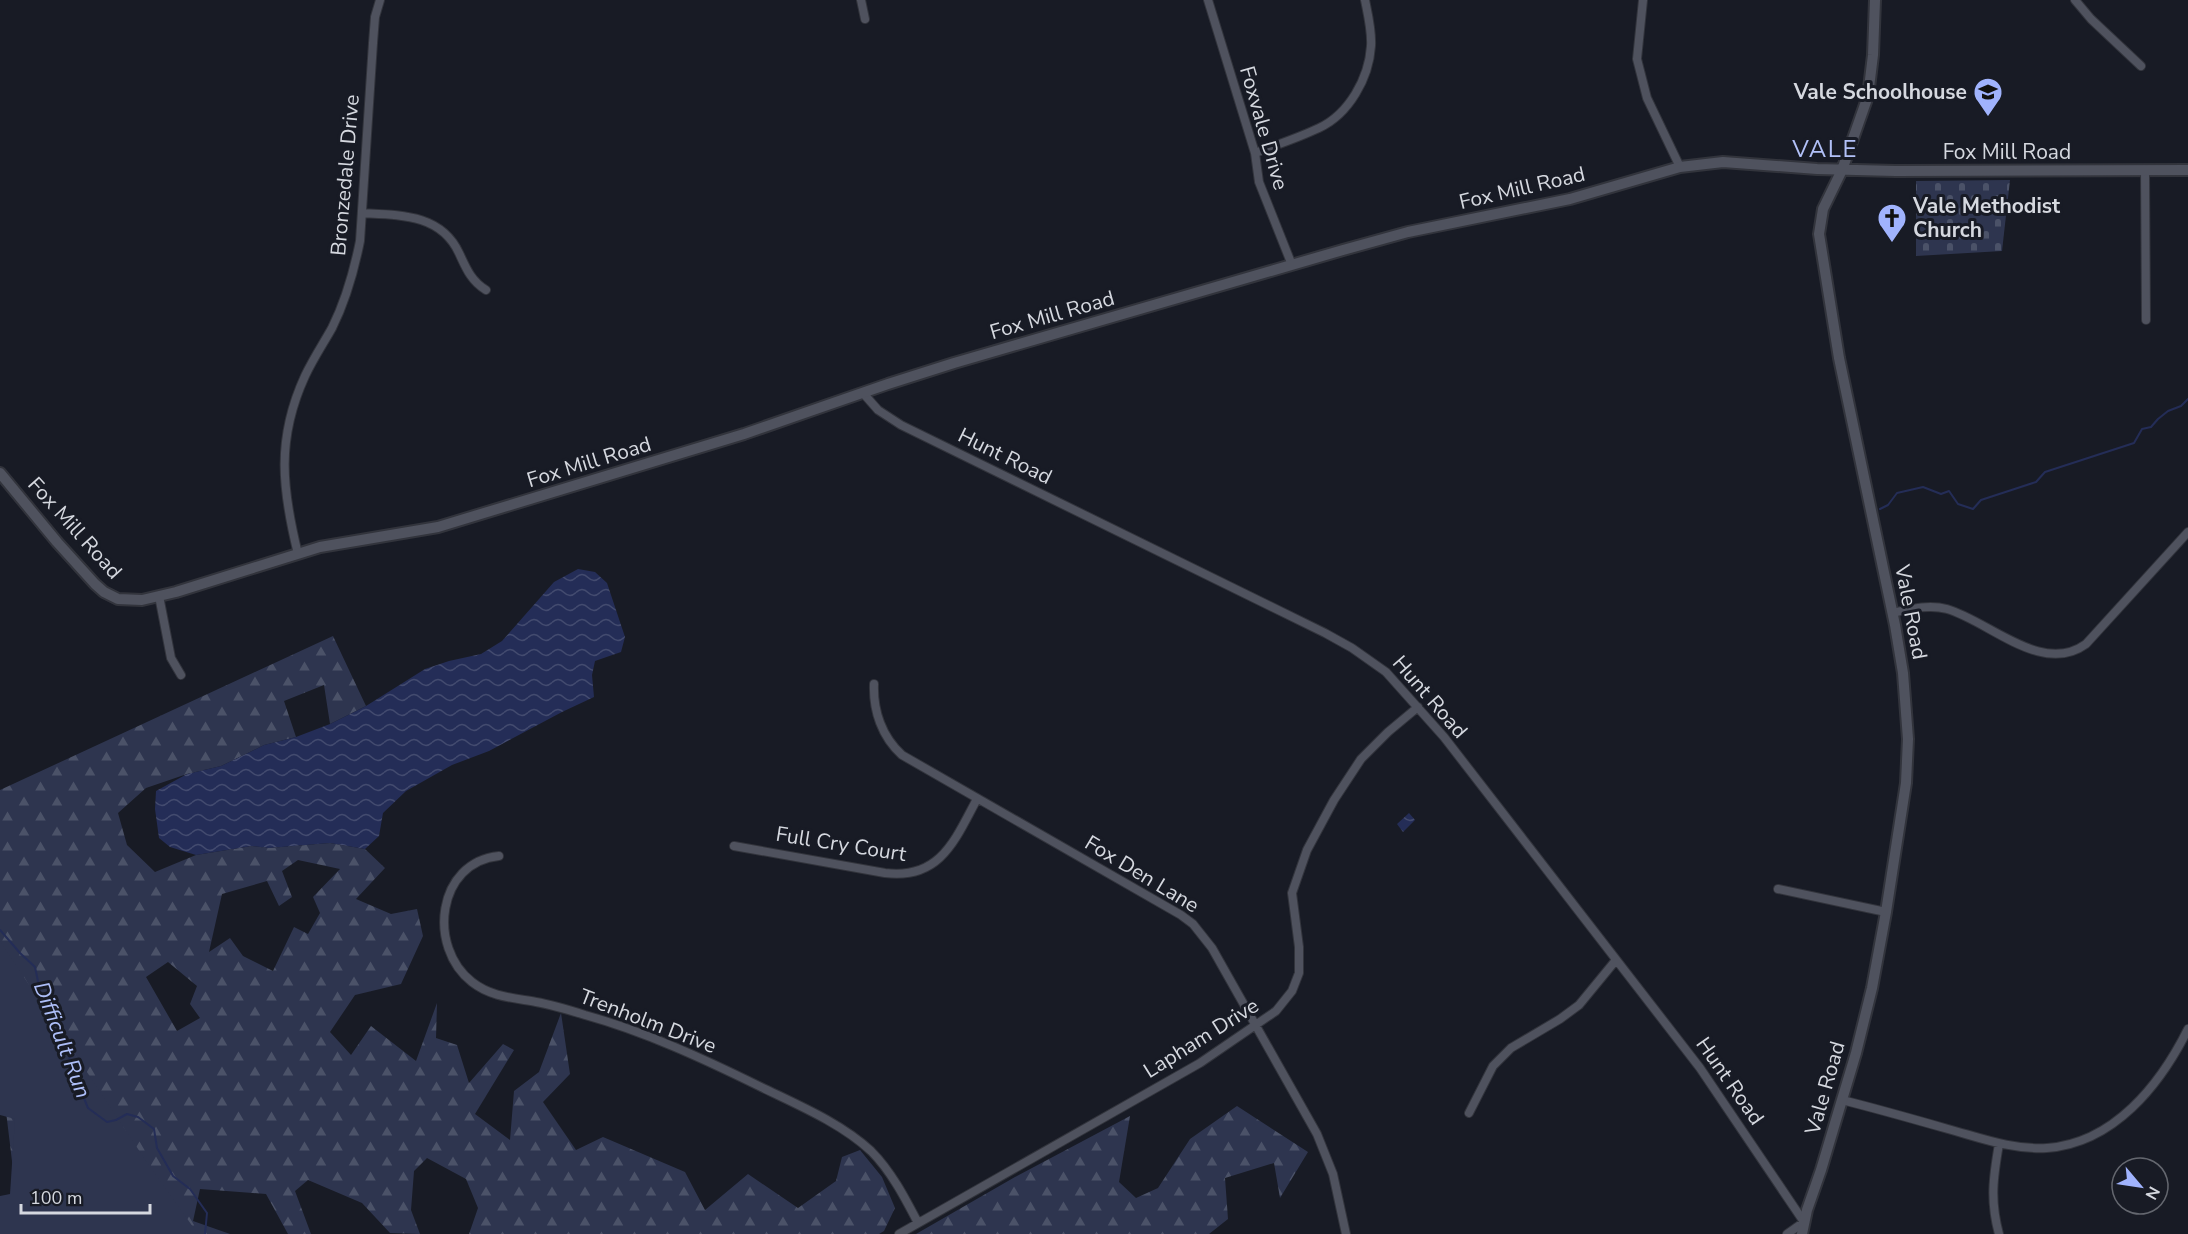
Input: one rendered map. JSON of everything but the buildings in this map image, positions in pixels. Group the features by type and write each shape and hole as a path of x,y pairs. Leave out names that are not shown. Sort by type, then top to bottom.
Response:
{"main road":[{"name":"Vale Road","path":"1802,1234 1865,1015 1886,912 1902,815 1908,739 1903,673 1847,401 1820,234 1823,209 1842,170 1863,112 1869,88 1875,0"},
{"name":"Fox Mill Road","path":"0,473 64,550 104,592 124,601 142,600 320,547 438,527 744,434 954,363 1408,232 1570,199 1680,167 1723,162 1842,170 2188,170"}],"street":[{"name":"Bronzedale Drive","path":"298,554 285,497 286,440 301,385 336,320 354,271 360,241 375,16 380,0"},
{"path":"861,0 866,19"},
{"name":"Foxvale Drive","path":"1208,0 1255,153 1259,182 1292,265"},
{"path":"1255,153 1321,127 1338,114 1359,90 1367,67 1371,45 1365,0"},
{"path":"1643,0 1637,59 1647,98 1680,167"},
{"path":"2075,0 2091,19 2141,66"},
{"path":"2145,170 2146,320"},
{"path":"362,213 413,216 430,222 449,237 474,281 486,290"},
{"name":"Hunt Road","path":"863,393 878,410 901,425 1242,591 1352,648 1386,672 1418,707 1700,1068 1804,1222"},
{"path":"1892,613 1923,607 1947,609 2036,651 2058,655 2070,653 2086,644 2188,532"},
{"path":"159,596 171,658 181,675"},
{"name":"Fox Den Lane","path":"874,684 876,708 886,736 909,760 1193,924 1212,948 1317,1134 1329,1159 1346,1234"},
{"name":"Lapham Drive","path":"899,1234 1200,1063 1256,1026 1287,1000 1299,973 1299,947 1292,893 1307,850 1334,800 1361,759 1418,707"},
{"name":"Full Cry Court","path":"734,846 885,873 910,874 926,868 945,853 977,799"},
{"name":"Trenholm Drive","path":"499,856 482,859 467,869 453,887 445,909 444,932 450,953 457,966 471,982 491,993 555,1006 647,1035 688,1052 845,1131 873,1153 899,1188 918,1223"},
{"path":"1778,889 1886,912"},
{"path":"1469,1113 1493,1066 1511,1048 1579,1005 1616,960"},
{"path":"1842,1100 2000,1144 2032,1148 2060,1146 2077,1142 2106,1129 2131,1110 2174,1055 2187,1032"},
{"path":"1999,1234 1992,1197 2000,1144"},
{"path":"1787,1234 1804,1222"}],"green space":[{"path":"2010,180 2002,251 1916,256 1916,181"},
{"path":"333,636 366,706 330,724 324,685 284,701 296,737 264,745 221,766 187,774 146,788 118,813 127,845 155,872 196,855 252,846 269,848 330,843 365,849 385,868 356,899 391,914 417,909 423,936 401,984 355,995 330,1032 351,1055 371,1026 416,1061 437,1003 436,1038 457,1045 469,1083 503,1044 514,1050 475,1114 510,1140 514,1091 539,1072 561,1013 570,1074 543,1102 576,1150 603,1137 685,1172 705,1210 748,1174 798,1208 836,1181 842,1157 860,1150 882,1177 895,1208 884,1231 879,1234 469,1234 478,1208 466,1179 427,1158 414,1171 411,1210 420,1234 390,1233 362,1203 308,1180 295,1191 311,1234 288,1234 266,1194 200,1189 193,1221 230,1234 13,1234 20,1227 0,1062 0,790","holes":["298,860 340,869 313,897 320,913 308,934 294,927 273,971 243,956 230,938 209,952 222,894 267,881 279,906 292,897 282,871","168,962 197,986 190,1004 200,1018 177,1031 146,977"]},
{"path":"0,941 146,1161 198,1234 0,1234 0,1196 10,1194 15,1119 0,1115"},
{"path":"1237,1106 1308,1152 1280,1198 1274,1163 1225,1178 1228,1219 1209,1234 916,1234 1015,1177 1130,1116 1119,1182 1136,1198 1158,1188 1190,1139"}],"water":[{"path":"578,569 595,572 607,583 625,637 621,652 595,661 592,675 594,697 489,751 452,765 406,791 383,813 379,836 365,849 330,843 269,848 252,846 196,855 170,847 159,838 155,809 156,791 187,774 221,766 264,745 296,737 330,724 366,706 425,669 481,654 502,641 554,582"},
{"path":"1409,813 1415,820 1403,832 1397,824"}],"waterway":[{"path":"1880,509 1888,505 1897,493 1923,487 1941,494 1949,491 1958,504 1973,509 1981,500 2036,482 2045,472 2134,443 2142,429 2151,427 2168,411 2181,406 2188,399"},
{"name":"Difficult Run","path":"0,930 35,967 40,991 65,1039 72,1069 88,1108 107,1122 127,1114 138,1117 154,1129 157,1148 173,1176 190,1189 207,1213 205,1234"}],"place":[{"name":"Vale Schoolhouse","path":"1988,118"},
{"name":"Vale Methodist Church","path":"1892,244"}],"district":[{"name":"VALE","path":"1825,149"}]}
